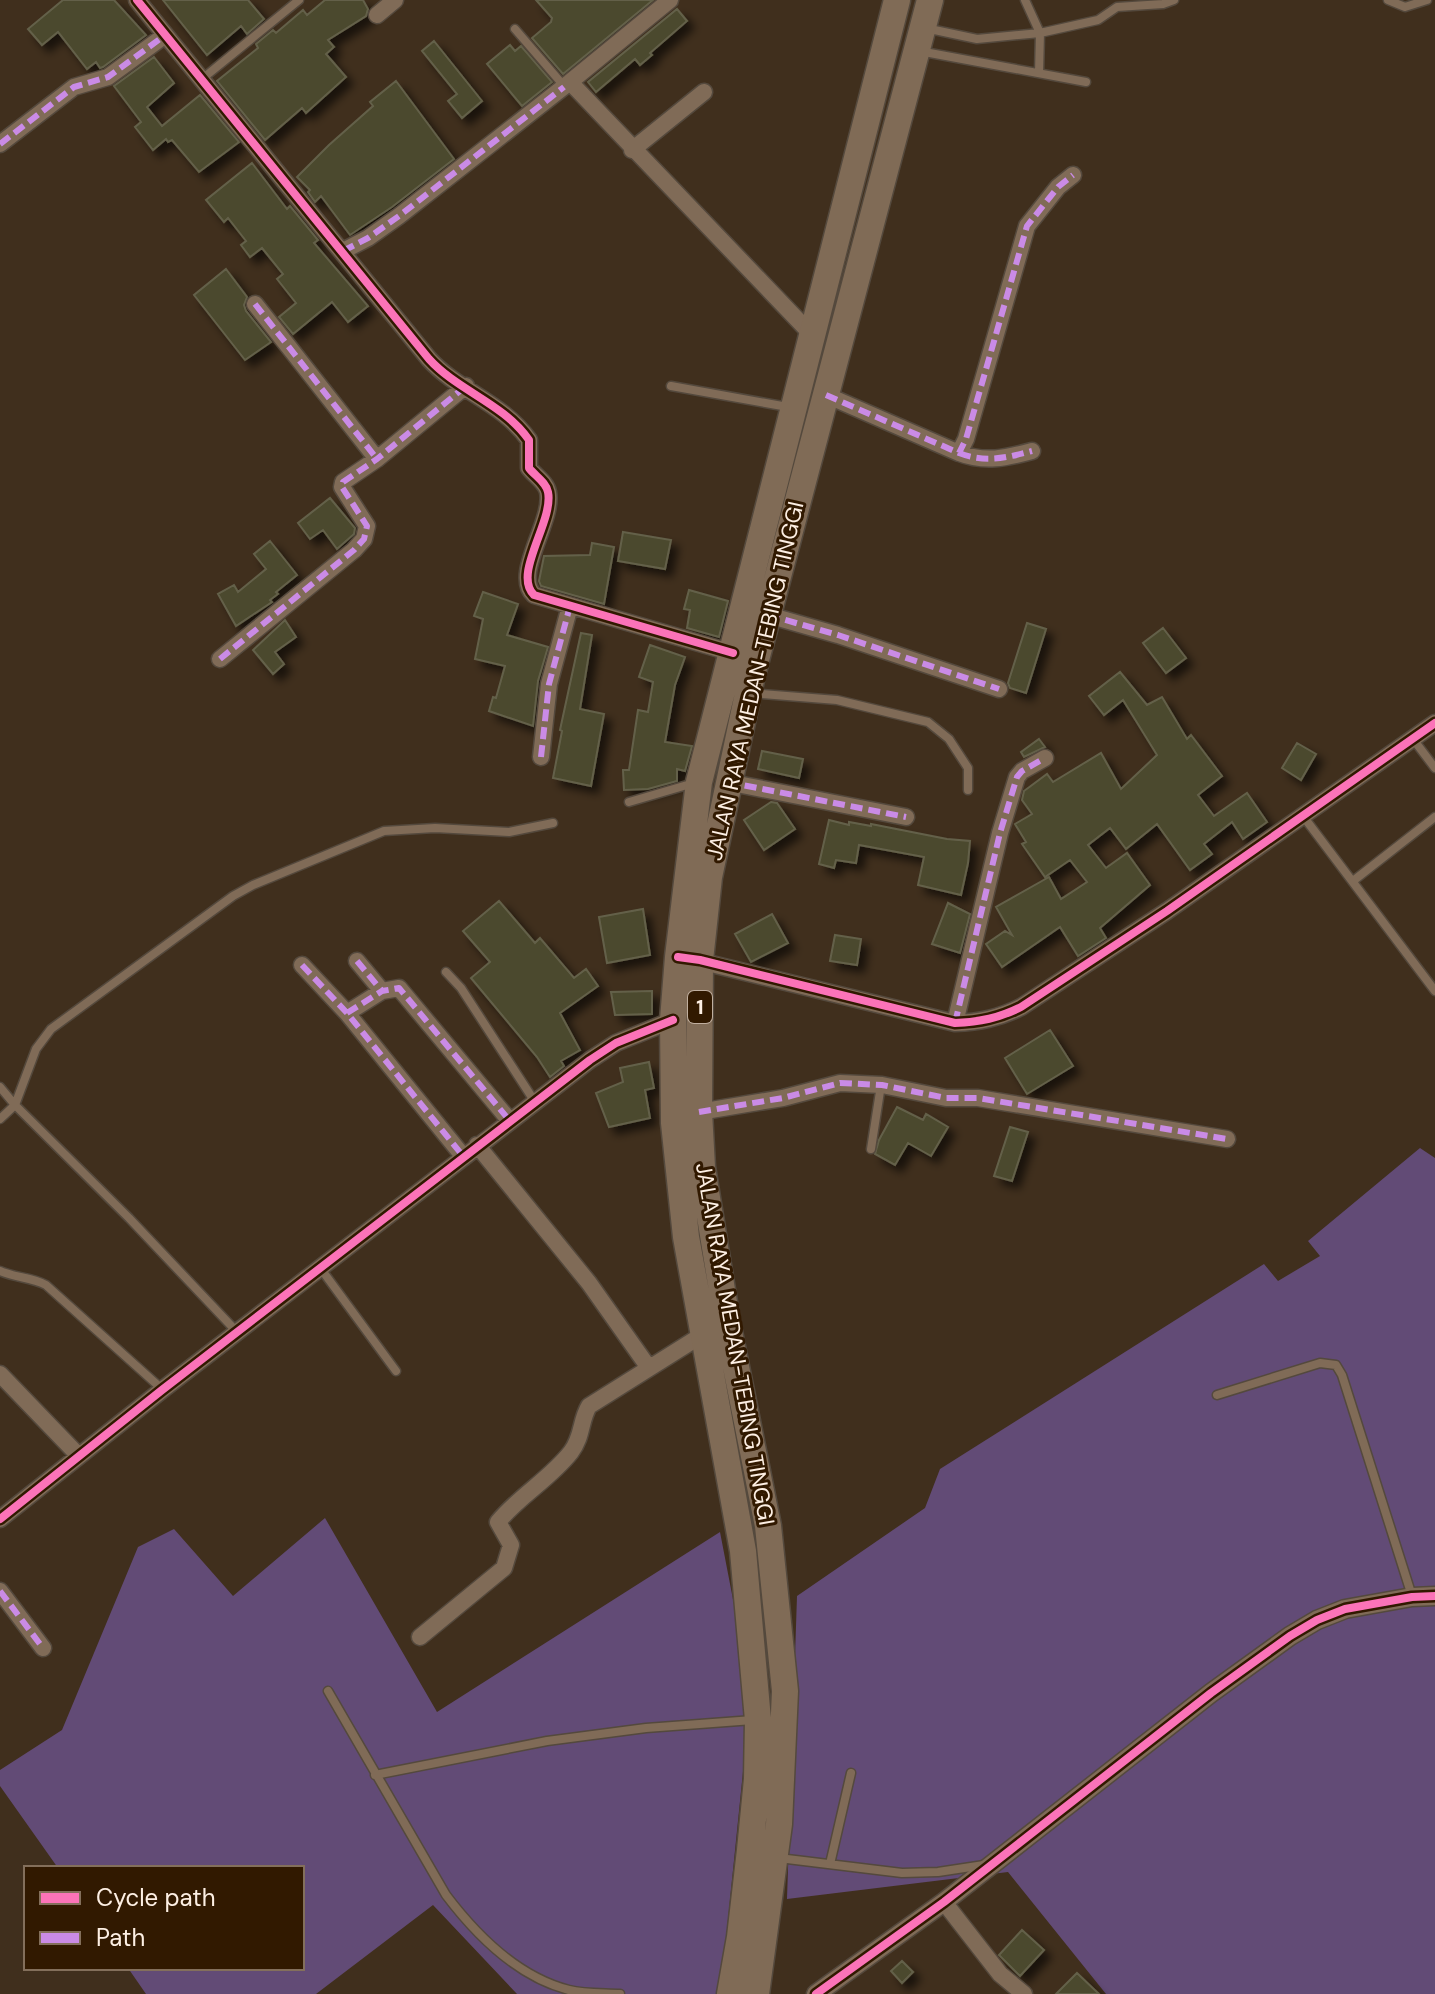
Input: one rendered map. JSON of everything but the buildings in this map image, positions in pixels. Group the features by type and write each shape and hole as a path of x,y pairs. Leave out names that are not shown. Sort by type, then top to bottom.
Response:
{"highway":[{"name":"JALAN RAYA MEDAN-TEBING TINGGI","path":"756,1994 783,1782 785,1691 768,1526 716,1260 702,1167 689,959 699,782 897,0"},
{"name":"JALAN RAYA MEDAN-TEBING TINGGI","path":"730,1994 750,1850 757,1779 758,1720 743,1551 686,1237 674,1123 673,1020 709,877 748,693 930,0"},
{"path":"890,33 921,39"}],"street":[{"path":"377,15 395,0"},
{"path":"343,251 399,216 670,0"},
{"path":"146,3 164,36 429,359 444,376 466,386 517,425 529,440 529,468 546,485 549,503 530,565 526,582 528,589 534,595 733,653"},
{"path":"0,144 74,87 108,77 164,36"},
{"path":"567,84 814,337"},
{"path":"632,150 704,92"},
{"path":"959,453 966,439 1027,226 1058,187 1073,175"},
{"path":"255,304 377,459"},
{"path":"220,659 364,539 367,526 342,484 466,386"},
{"path":"826,395 975,459 989,460 1032,451"},
{"path":"541,757 549,684 570,606"},
{"path":"768,615 999,689"},
{"path":"689,959 955,1023 981,1022 1021,1007 1167,911 1435,723"},
{"path":"955,1023 1000,833 1017,777 1045,758"},
{"path":"727,782 906,817"},
{"path":"357,961 382,991"},
{"path":"302,965 589,1283 649,1368"},
{"path":"347,1013 382,991 399,988 510,1121"},
{"path":"0,1519 590,1060 616,1043 673,1020"},
{"path":"699,1112 783,1098 829,1084 882,1085 946,1098 978,1098 1227,1139"},
{"path":"420,1637 504,1568 511,1545 498,1522 556,1470 570,1453 580,1438 589,1406 702,1335"},
{"path":"0,1374 79,1456"},
{"path":"0,1591 43,1648"},
{"path":"816,1994 944,1902 1211,1693 1290,1636 1317,1620 1345,1609 1435,1596"},
{"path":"944,1902 1000,1974 1024,1994"}],"lane":[{"path":"202,79 299,0"},
{"path":"1025,0 1040,33 1039,73"},
{"path":"921,39 977,39 1040,33 1098,20 1115,4 1163,4 1174,0"},
{"path":"1388,0 1405,7 1427,0"},
{"path":"515,29 567,84"},
{"path":"921,39 1039,73 1086,82"},
{"path":"671,386 795,409"},
{"path":"748,693 837,700 928,722 949,739 968,768 968,790"},
{"path":"1412,738 1435,768"},
{"path":"629,802 699,782"},
{"path":"1303,816 1435,991"},
{"path":"1353,881 1435,817"},
{"path":"0,1119 15,1105 36,1049 51,1029 220,905 253,885 384,831 435,828 509,832 553,823"},
{"path":"446,972 461,988 536,1103"},
{"path":"871,1149 882,1085"},
{"path":"0,1087 238,1333"},
{"path":"321,1269 396,1371"},
{"path":"0,1271 18,1279 34,1279 46,1285 162,1390"},
{"path":"1217,1395 1320,1363 1336,1365 1342,1375 1412,1597"},
{"path":"328,1691 446,1895 479,1933 519,1969 544,1982 573,1991 620,1994"},
{"path":"375,1775 547,1741 646,1728 758,1720"},
{"path":"830,1864 851,1773"},
{"path":"774,1857 902,1873 994,1864"}],"shaded area":[{"path":"1420,1148 1435,1158 1435,1994 1106,1994 1008,1872 787,1899 797,1596 925,1508 940,1469 1264,1264 1278,1281 1320,1256 1308,1241"},
{"path":"325,1518 437,1712 720,1532 741,1641 746,1742 725,1949 716,1994 517,1994 433,1905 316,1994 146,1994 129,1970 304,1970 304,1866 57,1866 0,1786 0,1770 62,1730 138,1547 174,1529 233,1596"}],"marked path":[{"path":"0,144 74,87 108,77 164,36"},
{"path":"343,251 399,216 564,87"},
{"path":"826,395 959,453 966,439 1027,226 1058,187 1073,175"},
{"path":"255,304 377,459"},
{"path":"220,659 364,539 367,526 342,487 343,482 377,459 466,386"},
{"path":"959,453 978,458 996,458 1032,451"},
{"path":"541,757 549,684 570,606"},
{"path":"768,615 999,689"},
{"path":"955,1023 1000,833 1017,777 1045,758"},
{"path":"727,782 906,817"},
{"path":"357,961 382,991"},
{"path":"302,965 347,1013 463,1156"},
{"path":"347,1013 382,991 399,988 510,1121"},
{"path":"699,1112 783,1098 840,1083 882,1085 946,1098 978,1098 1227,1139"},
{"path":"0,1591 43,1648"}],"cycle path":[{"path":"137,0 429,359 453,380 506,416 529,440 529,468 548,492 545,517 528,574 534,595 733,653"},
{"path":"678,957 955,1023 997,1017 1021,1007 1167,911 1435,723"},
{"path":"0,1519 590,1060 616,1043 673,1020"},
{"path":"816,1994 944,1902 1211,1693 1290,1636 1317,1620 1345,1609 1435,1596"}]}
